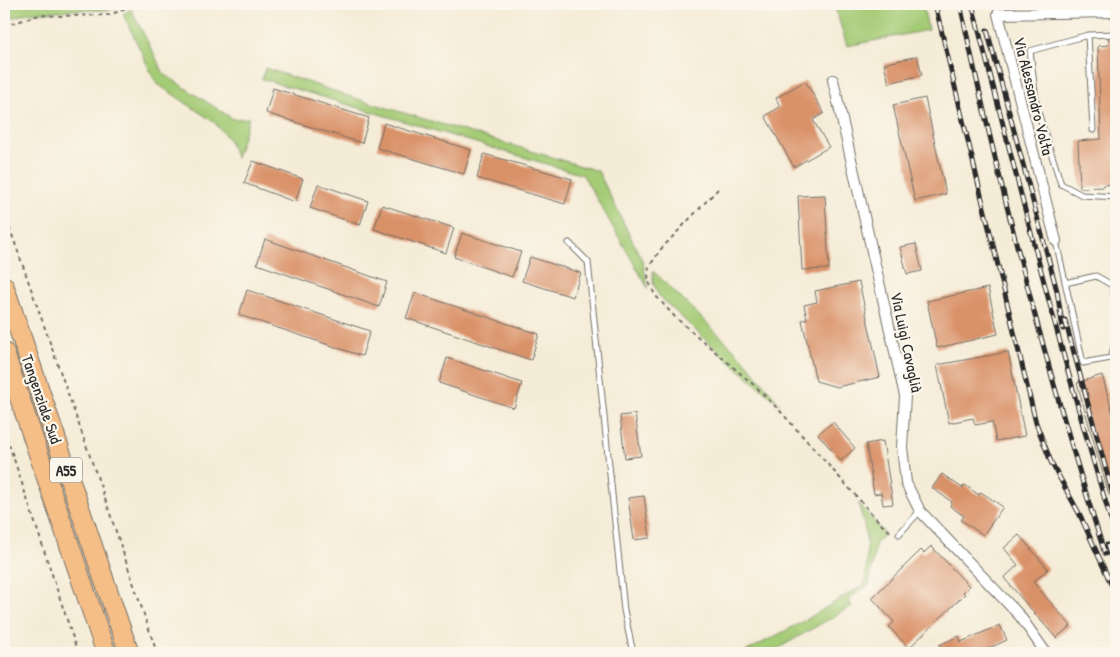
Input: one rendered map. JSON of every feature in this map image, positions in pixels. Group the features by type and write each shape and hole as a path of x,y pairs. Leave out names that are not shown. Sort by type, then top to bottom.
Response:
{"highway":[{"name":"Tangenziale Sud","path":"4,286 128,653"},
{"name":"Tangenziale Sud","path":"4,352 106,653"}],"street":[{"name":"Via Alessandro Volta","path":"1056,241 998,14 1116,12"},
{"name":"Via Luigi Cavaglià","path":"833,80 904,396 902,447 906,483 920,512 1020,616 1046,653"}],"lane":[{"path":"1116,34 1088,36 1030,51 1037,109 1061,184 1082,195 1116,196"},
{"path":"1088,36 1093,130"},
{"path":"1056,241 1083,363 1111,358 1116,340"},
{"path":"569,243 588,262 624,610 633,653"},
{"path":"1065,283 1096,276 1112,285 1116,303"},
{"path":"899,534 920,512"}],"path":[{"path":"4,26 39,15 110,15 134,4"},
{"path":"718,189 661,250 649,267 648,280 655,295 675,317 755,386 781,412 890,533 899,534"},
{"path":"4,212 157,653"},
{"path":"4,429 78,653"}],"green space":[{"path":"17,4 126,4 110,10 27,13 4,21 4,9"},
{"path":"834,4 923,4 928,30 847,46"},
{"path":"131,9 164,74 233,119 249,118 236,158 229,140 214,122 156,83 123,14"},
{"path":"265,68 361,100 598,171 643,262 648,288 583,175 262,79"},
{"path":"653,271 743,358 780,404 725,358 659,296 653,283"},
{"path":"858,503 885,534 876,542 869,585 848,599 852,606 770,653 743,653 802,622 865,584 866,543 864,524"}],"building":[{"path":"1116,34 1116,184 1103,185 1103,187 1080,188 1078,141 1101,139 1098,46 1109,45 1108,35"},
{"path":"917,56 922,75 889,83 884,64"},
{"path":"805,81 824,113 813,120 829,147 794,167 765,116 780,107 776,98"},
{"path":"273,88 369,118 362,143 266,113"},
{"path":"925,98 946,194 915,201 893,105"},
{"path":"384,123 471,150 464,174 377,148"},
{"path":"484,154 572,179 565,204 477,178"},
{"path":"253,161 303,179 295,202 244,183"},
{"path":"318,184 368,201 360,225 310,208"},
{"path":"825,195 829,269 802,270 798,196"},
{"path":"382,205 454,228 446,253 374,229"},
{"path":"462,233 521,252 512,277 454,257"},
{"path":"265,239 387,282 379,307 257,264"},
{"path":"916,244 922,271 907,274 900,247"},
{"path":"530,257 581,273 573,297 522,281"},
{"path":"859,282 880,377 837,387 816,381 802,320 807,319 804,305 817,302 815,291"},
{"path":"988,288 998,334 937,348 927,301"},
{"path":"247,290 370,331 362,356 239,315"},
{"path":"415,293 539,334 531,360 406,318"},
{"path":"1008,352 1025,436 996,441 992,422 975,425 973,418 949,423 937,365"},
{"path":"447,358 522,383 514,408 439,383"},
{"path":"1102,375 1116,425 1116,493 1109,495 1077,383"},
{"path":"635,414 641,456 625,458 620,416"},
{"path":"833,422 855,448 841,461 818,434"},
{"path":"883,441 893,504 883,505 881,493 874,494 866,444"},
{"path":"942,474 962,488 965,485 979,495 981,492 1003,507 983,535 961,520 964,516 950,506 952,502 932,488"},
{"path":"644,496 650,538 634,540 628,498"},
{"path":"1019,535 1048,569 1033,582 1071,626 1056,638 1004,578 1018,565 1004,548"},
{"path":"931,546 969,586 963,592 965,594 909,648 889,627 894,622 872,598 921,550 924,553"},
{"path":"1000,625 1007,640 978,653 940,653 943,652 939,645 959,636 961,642"}],"railway":[{"path":"935,4 1036,423 1051,462 1080,515 1116,595"},
{"path":"960,4 991,143 1044,349 1105,554"},
{"path":"972,4 1057,330 1116,536"},
{"path":"987,30 1057,291 1063,329"},
{"path":"1065,320 1116,506"},
{"path":"1107,545 1116,573"}]}
